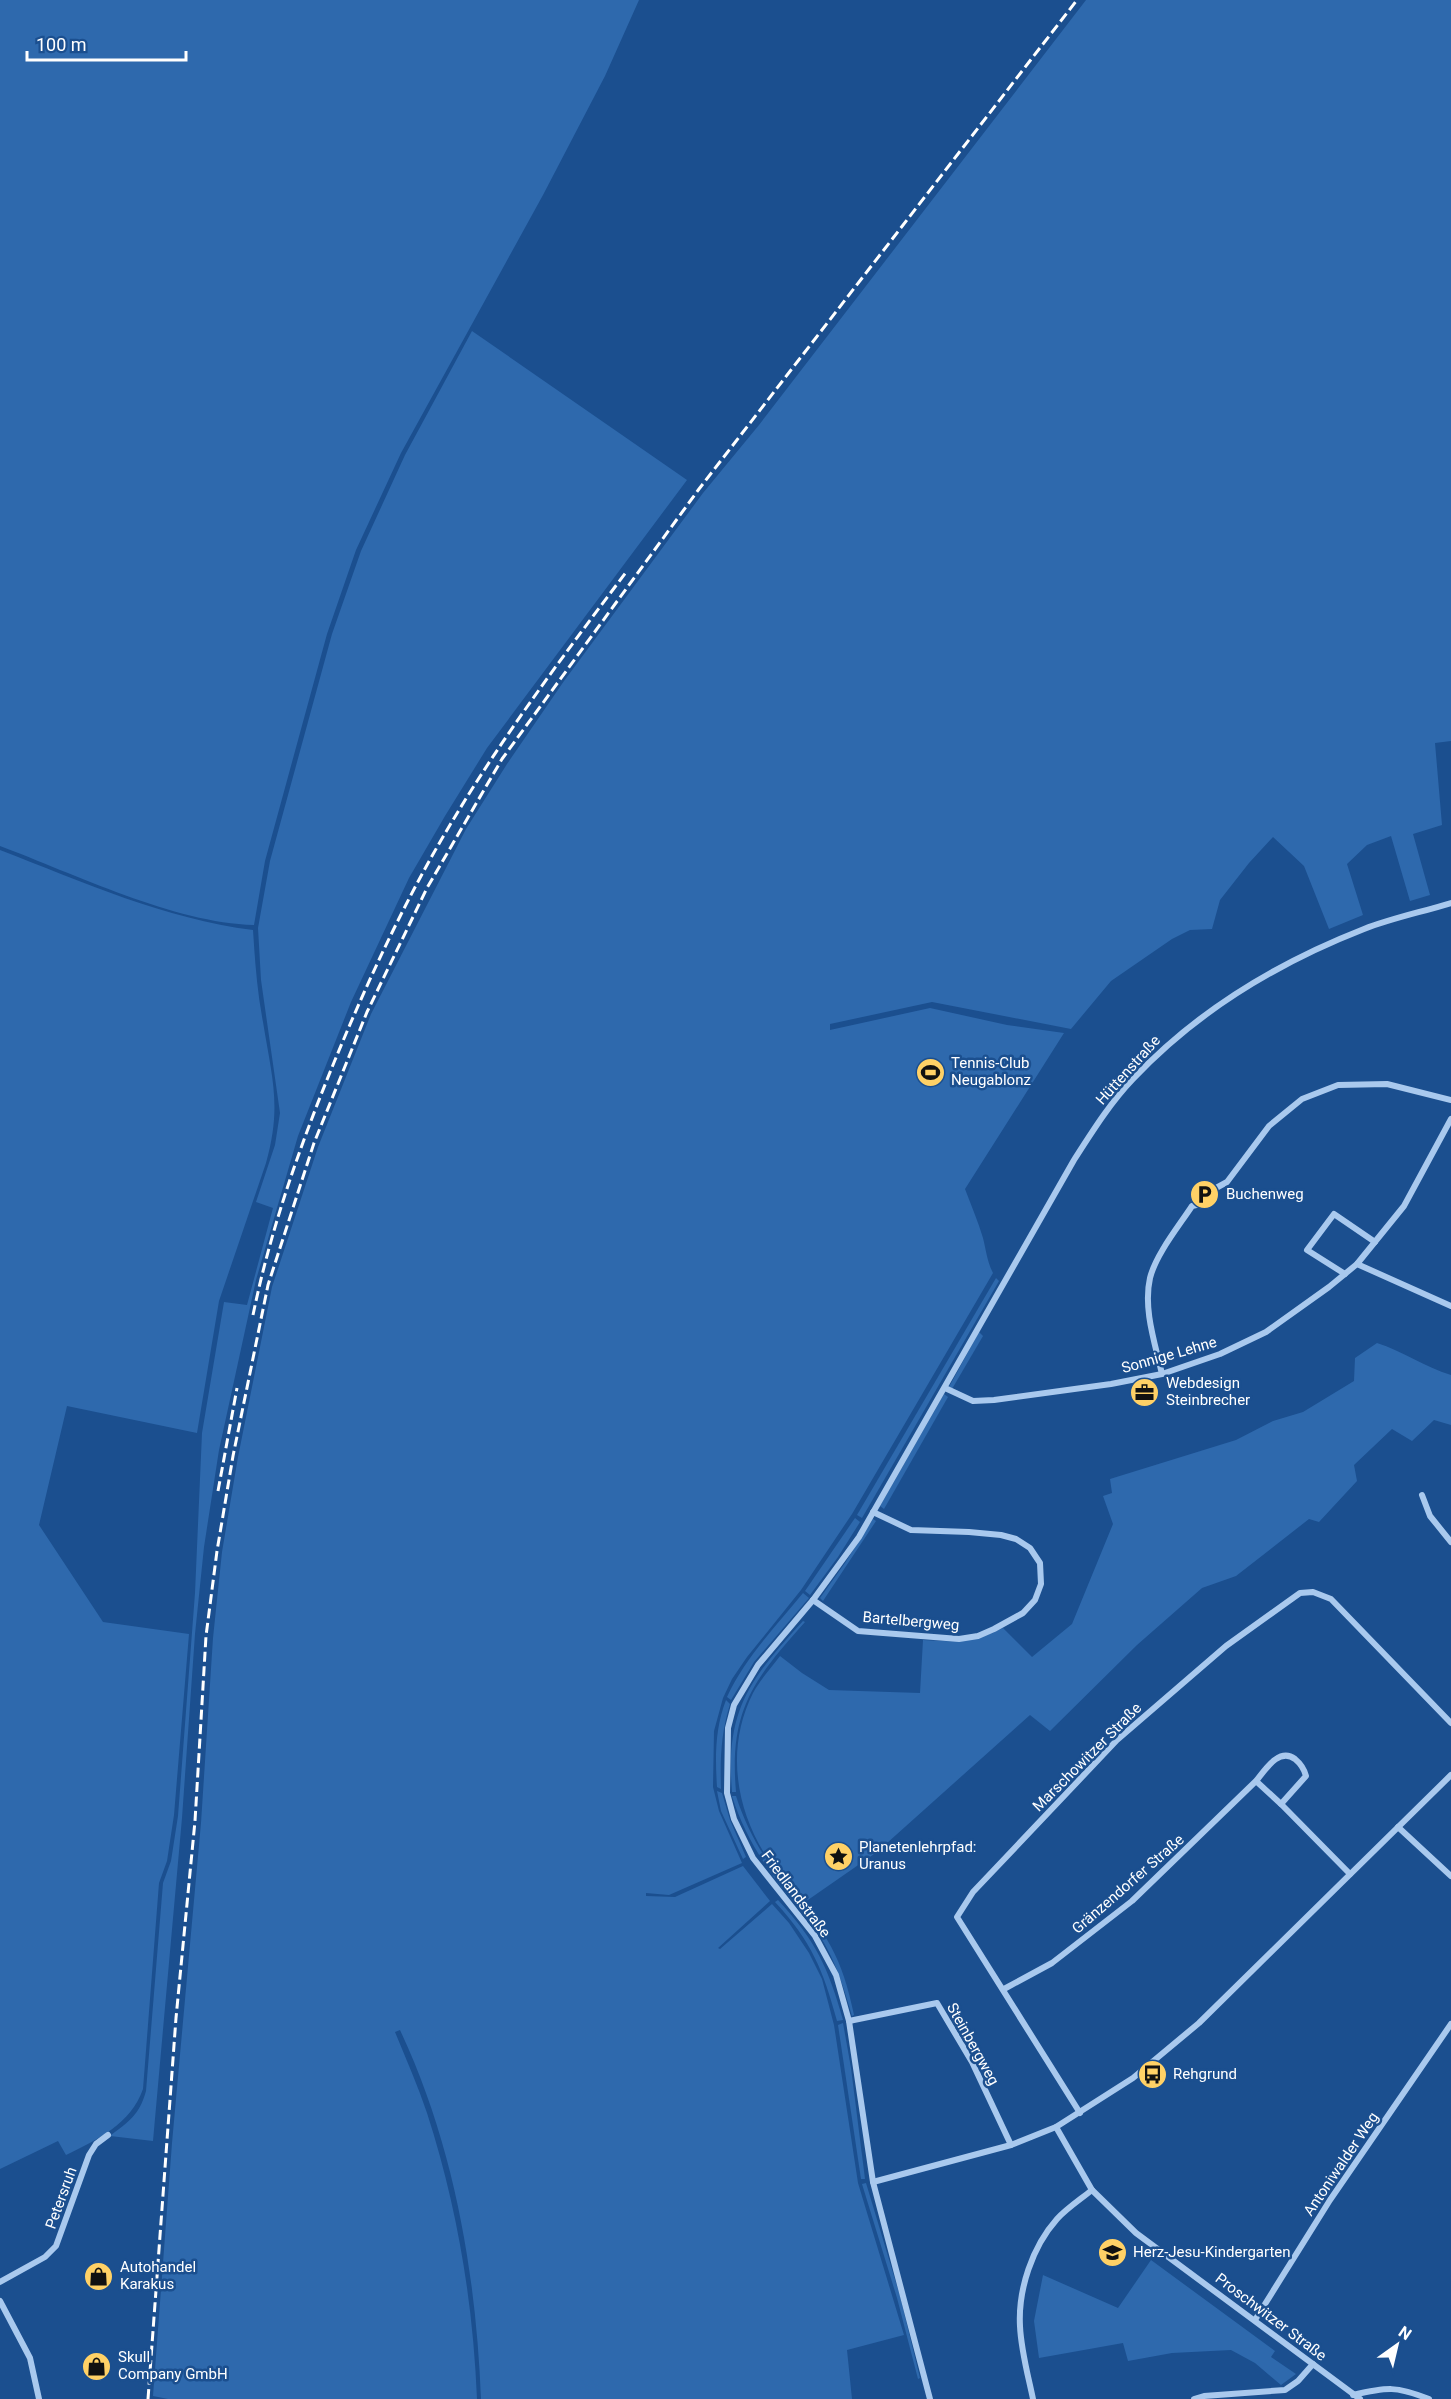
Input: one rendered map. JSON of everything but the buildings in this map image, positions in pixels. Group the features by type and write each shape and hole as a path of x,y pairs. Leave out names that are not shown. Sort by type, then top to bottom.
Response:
{"street":[{"name":"Hüttenstraße","path":"945,1388 1027,1240 1090,1136 1132,1080 1171,1041 1208,1011 1240,990 1297,960 1365,929 1451,903"},
{"path":"1162,1374 1149,1316 1150,1277 1167,1244 1192,1206 1205,1203 1216,1188 1227,1182 1269,1126 1302,1099 1338,1085 1387,1084 1451,1100"},
{"name":"Sonnige Lehne","path":"945,1388 973,1401 1111,1384 1162,1374 1220,1354 1266,1332 1357,1264 1404,1206 1451,1119"},
{"path":"1345,1274 1307,1250 1334,1214 1375,1242"},
{"path":"1357,1264 1451,1306"},
{"name":"Friedlandstraße","path":"930,2399 873,2182 849,2021 836,1975 802,1919 753,1858 734,1819 727,1793 728,1728 734,1706 758,1665 813,1600 859,1537 945,1388"},
{"path":"1422,1495 1430,1516 1451,1542"},
{"name":"Bartelbergweg","path":"813,1600 858,1631 959,1639 978,1636 1003,1624 1023,1613 1035,1600 1041,1584 1040,1563 1030,1548 1016,1539 969,1532 911,1530 873,1512"},
{"name":"Marschowitzer Straße","path":"1080,2113 957,1917 973,1892 1117,1740 1226,1646 1300,1593 1313,1592 1331,1599 1451,1723"},
{"name":"Gränzendorfer Straße","path":"1004,1989 1052,1963 1132,1901 1212,1826 1275,1759 1283,1755 1292,1757 1304,1768 1306,1776 1281,1804"},
{"path":"873,2182 1011,2145 1056,2127 1133,2078 1199,2024 1451,1775"},
{"path":"1256,1781 1350,1874"},
{"path":"1398,1827 1451,1876"},
{"name":"Steinbergweg","path":"849,2021 937,2003 972,2062 1011,2145"},
{"name":"Antoniwalder Weg","path":"1255,2320 1330,2200 1451,2024"},
{"name":"Proschwitzer Straße","path":"1056,2127 1092,2190 1136,2233 1360,2399"},
{"name":"Petersruh","path":"0,2282 45,2257 56,2246 89,2156 96,2144 108,2135"},
{"path":"1033,2399 1020,2327 1021,2302 1027,2276 1037,2248 1057,2219 1092,2190"},
{"path":"0,2301 30,2358 39,2399"},
{"path":"1194,2399 1204,2396 1285,2390 1313,2364"},
{"path":"1353,2395 1394,2388 1429,2399"}],"shaded area":[{"path":"0,0 639,0 605,76 543,195 401,453 356,550 327,634 265,861 254,925 191,916 158,907 0,846"},
{"path":"1086,0 1451,0 1451,741 1435,743 1442,825 1413,834 1430,895 1410,901 1391,836 1367,845 1347,864 1363,915 1329,929 1304,866 1273,837 1220,900 1212,929 1190,930 1172,939 1111,981 1071,1029 932,1002 830,1024 830,1030 930,1008 1007,1025 1064,1033 965,1189 993,1273 852,1514 801,1590 747,1657 732,1679 723,1698 714,1731 713,1787 719,1811 742,1863 669,1895 646,1893 646,1896 675,1897 743,1866 770,1901 718,1948 720,1949 772,1904 789,1923 809,1953 822,1979 834,2025 858,2183 904,2335 847,2350 852,2399 481,2399 474,2304 459,2210 435,2118 400,2030 395,2032 427,2113 455,2219 472,2326 477,2399 168,2399 153,2396 172,2143 201,1823 213,1638 222,1552 238,1457 272,1287 318,1147 371,1014 466,829 507,764 564,681 703,493 759,425"},
{"path":"472,331 687,480 487,748 445,816 409,878 351,1002 298,1136 256,1280 219,1450 204,1547 153,2141 110,2136 137,2112 146,2091 163,1883 171,1861 178,1816 195,1593 202,1433 224,1302 247,1305 273,1208 256,1202 275,1145 280,1113 261,980 258,928 270,861 332,634 361,551 405,455"},
{"path":"0,850 156,908 220,925 253,930 258,987 274,1092 274,1125 266,1163 219,1301 197,1433 67,1406 39,1525 103,1622 189,1634 174,1815 167,1861 159,1883 143,2089 138,2101 112,2130 66,2155 58,2141 0,2169"},
{"path":"996,1278 999,1281 862,1518 857,1515"},
{"path":"979,1332 983,1336 952,1389 949,1387"},
{"path":"1377,1343 1451,1375 1451,1425 1434,1420 1412,1441 1392,1429 1354,1465 1357,1481 1319,1522 1309,1519 1236,1576 1202,1588 1137,1645 1050,1731 1030,1715 877,1852 805,1902 775,1868 755,1837 741,1797 738,1776 739,1734 745,1713 756,1688 780,1656 829,1690 920,1693 923,1640 964,1640 1003,1628 1032,1657 1072,1624 1113,1524 1103,1496 1112,1493 1110,1479 1236,1440 1273,1421 1303,1412 1354,1381 1355,1358"},
{"path":"944,1394 948,1397 884,1509 880,1506"},
{"path":"855,1518 860,1522 810,1595 805,1591"},
{"path":"873,1519 876,1521 823,1601 820,1598"},
{"path":"803,1593 809,1598 754,1662 731,1700 727,1697 743,1669"},
{"path":"803,1621 805,1622 758,1680 748,1698 737,1739 736,1792 732,1792 731,1763 737,1717 755,1679"},
{"path":"726,1700 730,1704 722,1746 721,1789 717,1787 717,1743"},
{"path":"717,1791 722,1793 730,1820 746,1857 743,1859 721,1811"},
{"path":"732,1796 736,1796 756,1843 785,1886 782,1888 753,1844"},
{"path":"788,1889 813,1919 831,1947 844,1977 854,2015 852,2016 828,1949 799,1907 785,1892"},
{"path":"778,1900 802,1929 819,1956 832,1985 843,2020 837,2021 815,1957 798,1930 775,1902"},
{"path":"843,2023 865,2179 861,2179 838,2025"},
{"path":"866,2183 900,2296 920,2378 918,2379 897,2298 862,2184"},
{"path":"1151,2260 1275,2351 1271,2357 1296,2374 1281,2385 1255,2363 1231,2350 1172,2353 1128,2361 1123,2343 1039,2358 1034,2321 1043,2275 1118,2308"}],"railway":[{"path":"148,2399 176,2018 195,1821 206,1636 217,1551 233,1456 268,1285 314,1143 367,1012 427,888 502,759 699,489 1077,0"},
{"path":"253,1315 278,1218 310,1122 361,999 404,908 436,849 515,724 627,571"},
{"path":"218,1491 237,1388"}],"place":[{"name":"Tennis-Club Neugablonz","path":"930,1072"},
{"name":"Buchenweg","path":"1205,1194"},
{"name":"Webdesign Steinbrecher","path":"1145,1392"},
{"name":"Planetenlehrpfad: Uranus","path":"838,1856"},
{"name":"Rehgrund","path":"1152,2074"},
{"name":"Herz-Jesu-Kindergarten","path":"1112,2252"},
{"name":"Autohandel Karakus","path":"99,2276"},
{"name":"Skull Company GmbH","path":"97,2366"}]}
